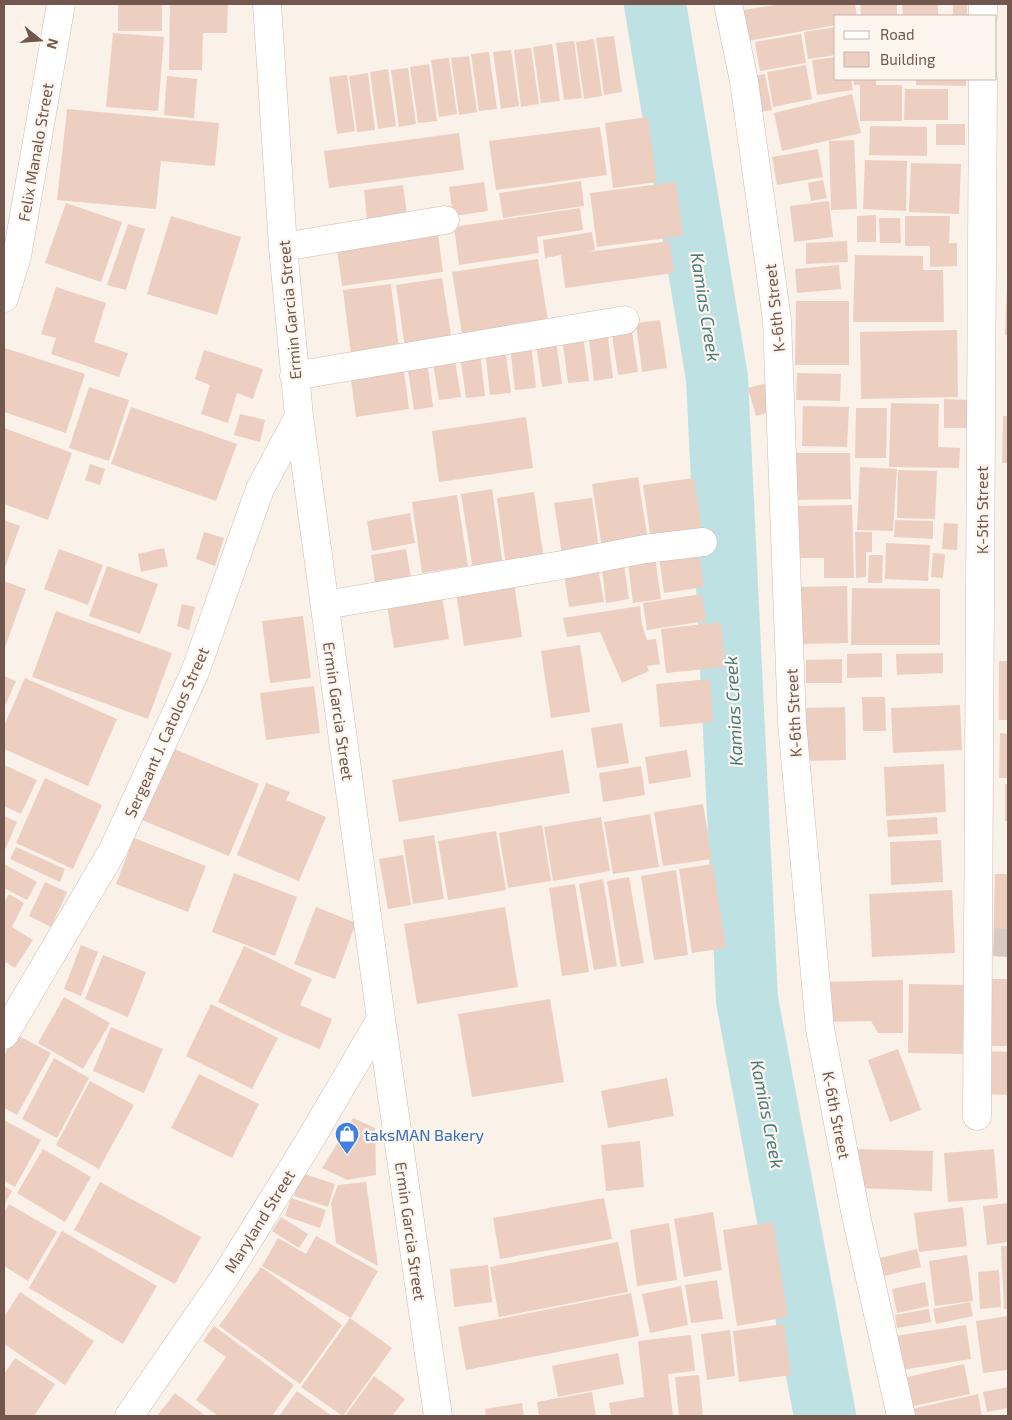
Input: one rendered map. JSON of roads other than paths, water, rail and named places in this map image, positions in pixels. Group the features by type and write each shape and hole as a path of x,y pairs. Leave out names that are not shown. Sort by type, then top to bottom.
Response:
{"street":[{"name":"Felix Manalo Street","path":"4,298 17,256 61,4"},
{"name":"Ermin Garcia Street","path":"267,4 283,246 292,326 294,376 381,1019 438,1416"},
{"name":"K-6th Street","path":"728,4 744,81 777,320 792,723 820,1029 856,1216 901,1416"},
{"name":"K-5th Street","path":"977,1116 986,942 983,80"},
{"path":"283,246 446,220"},
{"path":"294,376 625,320"},
{"name":"Sergeant J. Catolos Street","path":"4,1035 113,850 195,672 260,489 299,416"},
{"path":"325,605 562,566 645,549 703,542"},
{"name":"Maryland Street","path":"129,1416 225,1277 381,1019"}],"waterway":[{"name":"Kamias Creek","path":"655,4 717,378 747,1000 825,1416"}],"tunnel":[{"path":"994,942 1008,943"}],"place":[{"name":"taksMAN Bakery","path":"347,1155"}]}
